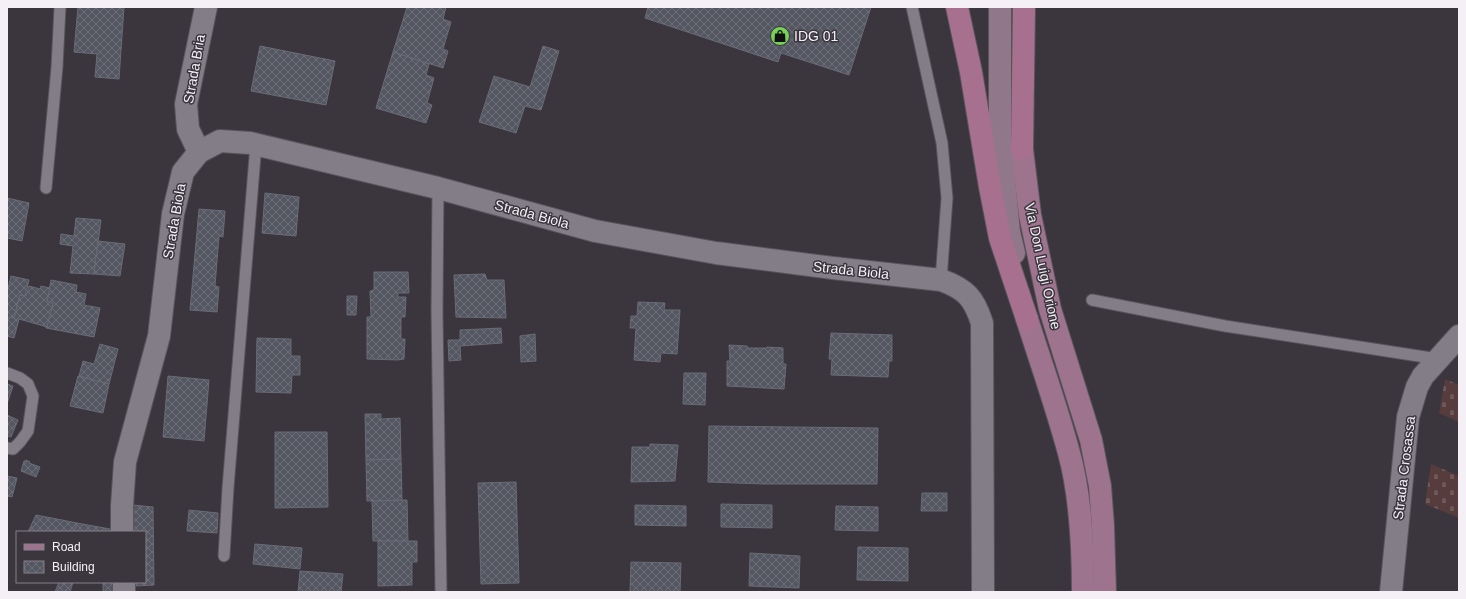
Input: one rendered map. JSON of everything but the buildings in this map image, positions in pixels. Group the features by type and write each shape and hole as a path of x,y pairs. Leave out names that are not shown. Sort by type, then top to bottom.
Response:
{"highway":[{"path":"957,7 971,72 1000,238 1027,319"},
{"path":"1022,149 1024,7"}],"main road":[{"name":"Via Don Luigi Orione","path":"1002,7 1000,139 1009,232 1027,319 1070,453 1079,500 1083,592"},
{"name":"Via Don Luigi Orione","path":"1002,7 1030,215 1050,309 1091,440 1100,486 1105,592"}],"street":[{"name":"Strada Bria","path":"200,152 188,128 186,104 206,7"},
{"name":"Strada Biola","path":"122,531 125,462 159,336 173,214 183,172 200,152 220,141 256,144 438,188 595,231 701,251 941,280 956,286 968,295 977,308 982,323 982,589"},
{"name":"Strada Crosassa","path":"1390,592 1408,417 1423,376 1459,336"}],"lane":[{"path":"46,188 57,67 60,7"},
{"path":"912,7 942,143 947,198 941,280"},
{"path":"224,556 229,473 256,144"},
{"path":"438,188 437,311 442,592"},
{"path":"1092,300 1225,326 1438,359"},
{"path":"7,374 20,378 28,384 33,396 28,431 13,449 7,448"}],"green space":[{"path":"1445,379 1459,385 1459,422 1439,413"},
{"path":"1431,464 1459,476 1459,518 1425,504"}],"place":[{"name":"IDG 01","path":"780,36"}]}
